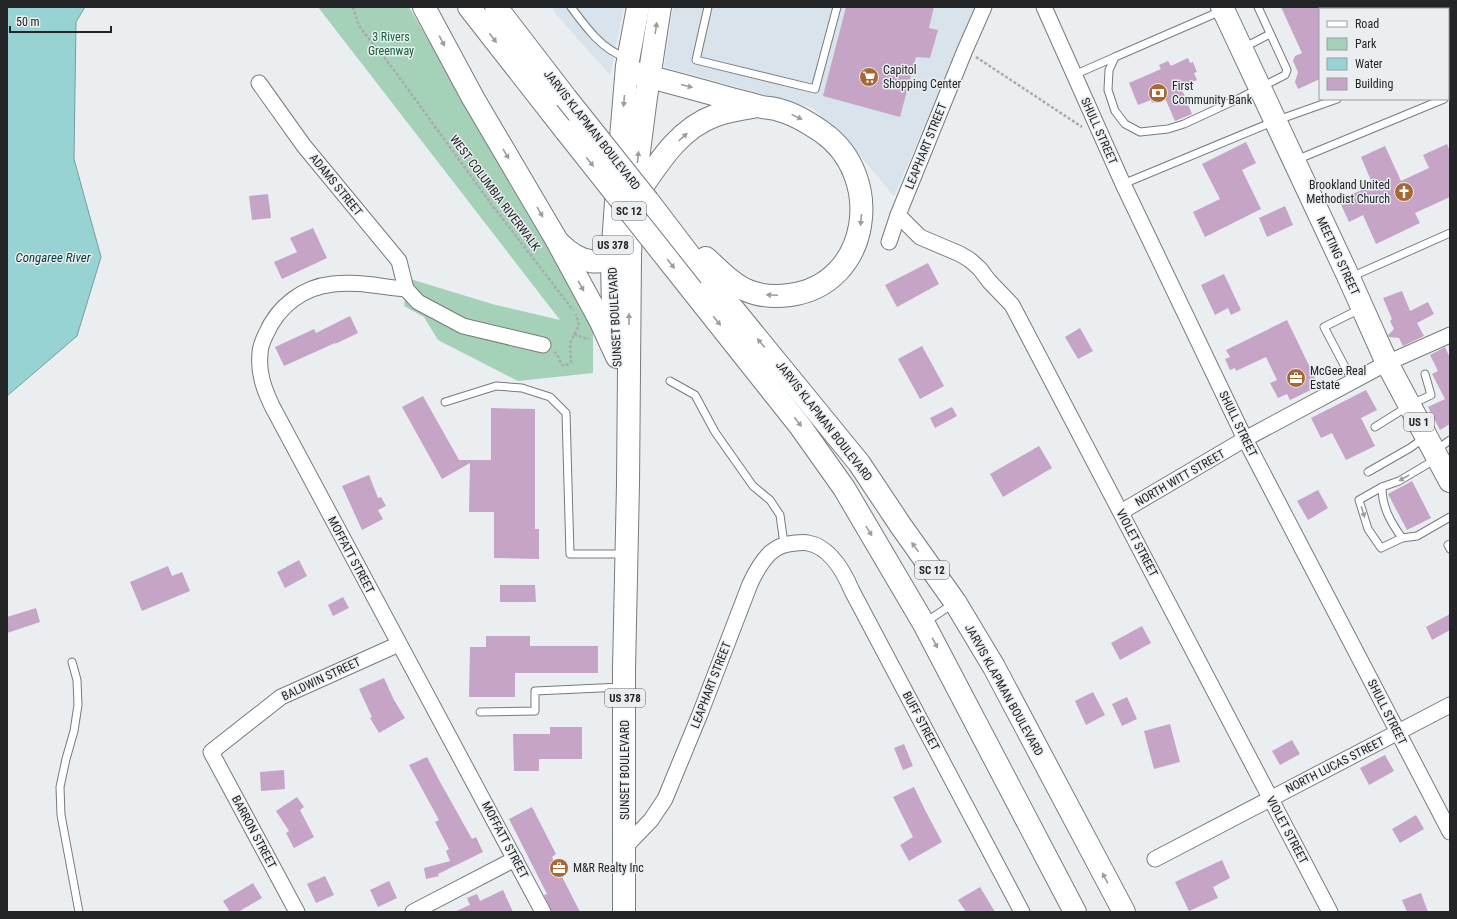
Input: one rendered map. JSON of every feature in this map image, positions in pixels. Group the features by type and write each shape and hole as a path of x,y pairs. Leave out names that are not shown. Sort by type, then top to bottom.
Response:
{"main road":[{"path":"424,7 473,98 556,239 600,320 617,357"},
{"name":"JARVIS KLAPMAN BOULEVARD","path":"470,7 566,131 800,426 844,488 924,624 1075,912"},
{"name":"JARVIS KLAPMAN BOULEVARD","path":"496,7 566,98 640,201 694,254 859,463 901,526 955,602 994,668 1124,912"},
{"name":"SUNSET BOULEVARD","path":"628,484 621,442 617,357 613,312 621,257 640,201 638,7"},
{"name":"SUNSET BOULEVARD","path":"624,912 624,687 628,484 618,174 639,66 660,7"},
{"name":"MEETING STREET","path":"1223,8 1349,278 1386,363 1410,405 1437,447 1450,481"},
{"path":"639,66 760,106 779,110 802,119 824,133 842,151 854,173 861,198 861,223 859,237 854,248 839,269 830,278 819,285 796,294 770,296 758,294 735,284 694,254"},
{"path":"640,201 664,155 696,125 712,117 730,111 760,106"},
{"path":"556,239 570,253 580,259 594,262 621,257"}],"street":[{"name":"LEAPHART STREET","path":"889,242 898,215 984,7"},
{"name":"SHULL STREET","path":"1044,7 1123,184 1245,439 1450,832"},
{"name":"ADAMS STREET","path":"260,83 304,146 399,261 406,289"},
{"name":"VIOLET STREET","path":"898,215 920,237 960,254 970,260 1012,305 1330,912"},
{"name":"MOFFATT STREET","path":"406,289 358,283 345,283 318,286 306,290 286,305 269,328 260,352 261,378 272,406 543,912"},
{"path":"406,289 418,302 463,326 543,345"},
{"name":"NORTH WITT STREET","path":"1121,512 1245,439 1386,363 1450,334"},
{"name":"BUFF STREET","path":"784,544 807,543 821,548 832,558 846,578 1022,912"},
{"name":"LEAPHART STREET","path":"625,847 651,820 665,799 700,714 750,584 756,573 771,553 784,544"},
{"name":"BALDWIN STREET","path":"211,752 281,697 399,644"},
{"name":"NORTH LUCAS STREET","path":"1155,859 1450,705"},
{"name":"BARRON STREET","path":"211,752 297,912"},
{"path":"413,912 515,859"}],"lane":[{"path":"571,7 582,23 604,46 639,66"},
{"path":"708,7 696,60 816,89 837,7"},
{"path":"1115,57 1109,70 1108,90 1115,111 1125,124 1140,132 1168,129 1184,124 1285,75 1287,70 1258,7"},
{"path":"1074,76 1223,8"},
{"path":"1242,49 1270,34"},
{"path":"1123,184 1275,121 1334,100"},
{"path":"1294,160 1442,100"},
{"path":"1349,278 1450,233"},
{"path":"1353,382 1324,327 1362,308"},
{"path":"1374,427 1410,405 1431,395 1425,374"},
{"path":"670,381 695,395 715,432 753,486 770,500 780,515 784,544"},
{"path":"445,402 496,386 522,388 550,397 566,413 570,554 627,554"},
{"path":"1368,472 1410,448 1437,447"},
{"path":"1437,447 1399,481 1382,486 1359,500 1368,529 1381,548 1402,538 1417,536 1450,516"},
{"path":"1382,486 1382,499 1388,516 1402,538"},
{"path":"1450,544 1448,545 1450,549"},
{"path":"924,624 955,602"},
{"path":"72,662 77,680 78,705 74,731 60,787 61,815 79,912"},
{"path":"480,712 535,711 535,691 624,687"}],"path":[{"name":"WEST COLUMBIA RIVERWALK","path":"353,7 359,26 394,70 492,205 575,312 579,325 570,343 571,362 565,366 562,365 558,360 557,354 543,345"},
{"path":"965,50 1104,142"},
{"path":"574,334 587,339 593,337"}],"shaded area":[{"path":"552,7 624,7 610,75 555,13"},
{"path":"673,7 976,7 894,196 852,146 813,108 664,67"}],"green space":[{"name":"3 Rivers Greenway","path":"318,7 409,7 593,320 593,373 518,381 438,340 424,317 404,306 407,278 492,304 560,320"}],"water":[{"name":"Congaree River","path":"7,7 85,7 76,22 74,159 101,257 77,336 7,396"}],"building":[{"name":"Capitol Shopping Center","path":"846,7 934,7 929,28 938,30 930,58 916,57 900,117 823,96"},
{"path":"1281,7 1318,7 1319,10 1319,79 1298,89 1295,82 1298,72 1293,61 1295,56 1302,53"},
{"name":"First Community Bank","path":"1188,58 1190,63 1193,62 1197,72 1194,73 1197,80 1181,87 1192,114 1175,121 1165,98 1152,103 1151,100 1138,105 1129,83 1161,69 1159,65 1168,61 1171,66"},
{"path":"1246,142 1256,163 1242,170 1261,209 1205,237 1193,212 1220,199 1202,164"},
{"name":"Brookland United Methodist Church","path":"1447,144 1450,151 1450,197 1415,213 1420,223 1376,244 1363,215 1349,222 1339,200 1373,185 1361,157 1385,146 1401,181 1429,168 1423,155"},
{"path":"268,194 271,218 252,220 249,196"},
{"path":"1285,206 1293,225 1267,237 1259,218"},
{"path":"313,228 327,258 282,279 274,262 297,252 290,238"},
{"path":"928,263 939,284 897,307 885,285"},
{"path":"1224,274 1241,310 1231,315 1228,308 1215,315 1201,285"},
{"path":"1402,291 1410,311 1428,302 1434,314 1417,323 1424,336 1403,346 1399,338 1389,337 1388,335 1394,329 1390,321 1392,319 1383,298"},
{"path":"350,316 358,333 284,366 275,347 314,329 316,333"},
{"path":"1287,320 1319,386 1290,400 1287,394 1278,398 1270,383 1277,380 1266,357 1236,371 1235,368 1230,370 1225,359 1230,357 1226,350"},
{"path":"1080,328 1093,351 1078,359 1065,337"},
{"path":"922,346 944,386 920,399 898,359"},
{"path":"1445,347 1450,358 1450,424 1440,430 1428,407 1445,399 1432,374 1438,371 1430,355"},
{"path":"1366,390 1377,410 1361,418 1375,446 1346,460 1332,433 1321,438 1311,418"},
{"path":"423,396 459,460 491,460 491,408 535,409 535,529 539,529 539,559 494,558 494,512 469,512 470,463 442,479 402,407"},
{"path":"952,407 957,416 935,428 930,418"},
{"path":"1039,446 1052,468 1003,497 990,474"},
{"path":"369,475 378,498 381,497 386,506 378,510 383,519 362,530 342,486"},
{"path":"1412,481 1431,518 1407,530 1388,494"},
{"path":"1318,490 1328,508 1308,520 1297,501"},
{"path":"299,560 307,576 285,588 277,572"},
{"path":"168,566 172,576 182,572 190,591 142,611 130,582"},
{"path":"500,585 535,585 536,602 500,602"},
{"path":"343,597 349,608 333,616 328,605"},
{"path":"36,608 40,622 7,633 7,617"},
{"path":"1450,614 1450,630 1432,640 1426,627"},
{"path":"1142,626 1151,643 1120,660 1111,643"},
{"path":"486,636 530,636 530,646 598,646 598,673 515,673 515,697 469,697 470,647 486,647"},
{"path":"384,678 394,700 405,718 379,733 370,718 372,717 359,689"},
{"path":"1093,692 1105,715 1086,725 1075,701"},
{"path":"1127,697 1137,719 1122,726 1112,704"},
{"path":"1170,724 1180,762 1154,769 1144,731"},
{"path":"550,727 582,727 582,759 539,759 539,771 514,771 513,734 550,734"},
{"path":"1292,740 1300,754 1280,765 1272,751"},
{"path":"904,744 913,766 903,770 894,748"},
{"path":"1385,755 1394,771 1369,785 1360,768"},
{"path":"427,757 472,839 476,837 483,852 438,874 439,876 426,879 424,868 450,861 446,851 449,849 435,822 439,820 409,765"},
{"path":"284,770 285,789 261,791 260,772"},
{"path":"914,787 942,842 909,861 900,845 913,837 893,797"},
{"path":"297,797 304,807 300,810 314,837 294,848 286,833 289,831 276,811"},
{"path":"532,807 556,854 552,857 580,912 552,912 544,895 547,894 509,819"},
{"path":"1416,815 1424,829 1400,843 1392,829"},
{"path":"1222,860 1230,878 1213,887 1218,898 1189,911 1175,882"},
{"path":"325,876 334,895 316,903 307,884"},
{"path":"389,881 397,898 378,907 370,890"},
{"path":"253,883 262,898 238,912 230,912 223,901"},
{"path":"980,887 995,912 966,912 958,900"},
{"path":"503,890 513,912 454,912 470,905 467,898 477,894 480,901"},
{"path":"1421,893 1428,912 1407,912 1402,900"}],"place":[{"name":"Capitol Shopping Center","path":"869,77"},
{"name":"First Community Bank","path":"1158,93"},
{"name":"Brookland United Methodist Church","path":"1404,192"},
{"name":"McGee Real Estate","path":"1296,378"},
{"name":"M&R Realty Inc","path":"559,868"}]}
